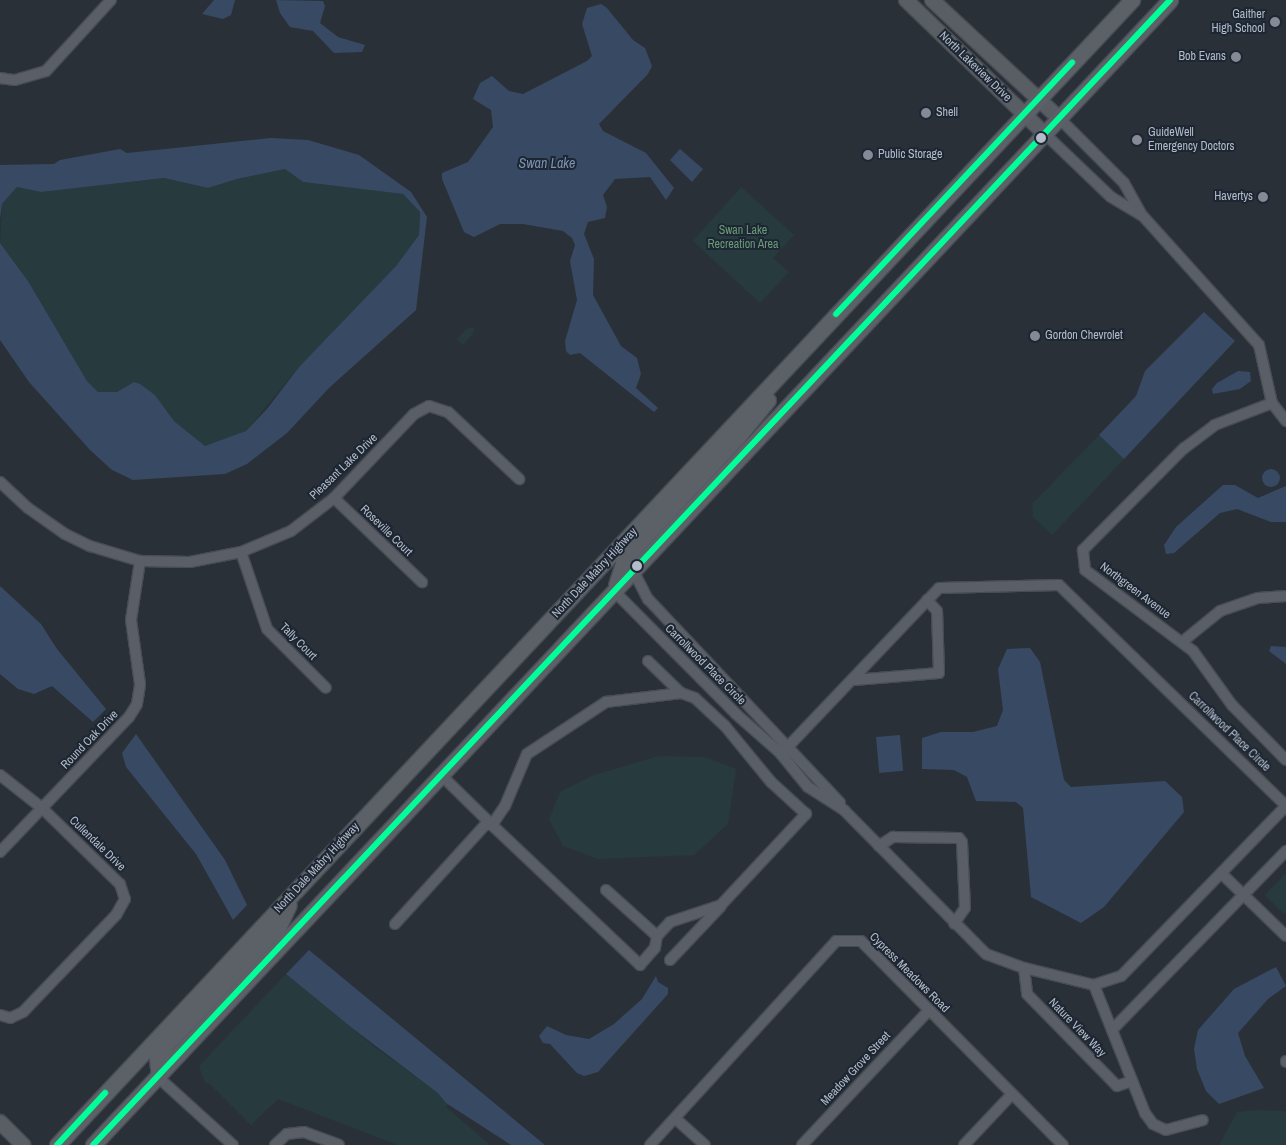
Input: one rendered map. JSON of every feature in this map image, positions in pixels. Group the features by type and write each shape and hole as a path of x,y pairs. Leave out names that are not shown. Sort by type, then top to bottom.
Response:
{"main road":[{"name":"North Dale Mabry Highway","path":"56,1145 1023,113 1132,0"},
{"name":"North Dale Mabry Highway","path":"93,1145 159,1078 633,570 1170,0"},
{"path":"614,591 623,563 632,550 766,404 780,374"},
{"path":"159,1078 157,1058 166,1045 279,926 297,889"}],"street":[{"path":"0,78 15,80 46,71 111,0"},
{"name":"North Lakeview Drive","path":"906,0 1045,134"},
{"name":"North Lakeview Drive","path":"932,0 1059,118"},
{"path":"1059,118 1124,183 1142,215 1259,345 1272,402 1286,421"},
{"path":"1045,134 1111,197 1142,215"},
{"name":"Northgreen Avenue","path":"1272,402 1216,425 1184,448 1082,550 1085,570 1182,642 1208,669 1248,723 1286,760"},
{"name":"Pleasant Lake Drive","path":"0,482 28,508 66,534 90,546 140,560 190,562 241,552 291,531 334,498 414,414 429,406 448,412 518,479"},
{"name":"Roseville Court","path":"334,498 422,582"},
{"name":"Tally Court","path":"241,552 267,629 326,688"},
{"name":"Round Oak Drive","path":"0,852 129,717 137,704 140,684 131,620 140,560"},
{"path":"633,570 648,599 745,702 785,750 833,793 844,810"},
{"name":"Carrollwood Place Circle","path":"614,591 736,714 785,750 808,787 844,810 954,924 986,954 1024,968 1094,985 1121,976 1286,806 1058,585 939,588 854,680 785,750"},
{"path":"1182,642 1220,611 1258,598 1286,596"},
{"path":"854,680 939,673 937,611 927,600"},
{"path":"679,657 691,645"},
{"path":"648,661 681,693 695,698 725,726 770,782 806,814 670,960"},
{"path":"492,825 505,806 527,754 606,702 681,693"},
{"path":"725,726 745,702"},
{"name":"Cullendale Drive","path":"0,775 42,808 120,884 125,899 116,915 24,1012 10,1018 0,1015"},
{"path":"441,775 640,965 655,948 657,936 670,922 721,905"},
{"path":"395,924 485,825 492,825"},
{"path":"878,846 894,837 959,838 962,842 964,908 954,924"},
{"path":"1112,1030 1286,851"},
{"path":"1222,874 1286,936"},
{"path":"606,890 657,936"},
{"name":"Cypress Meadows Road","path":"650,1145 676,1119 836,941 861,940 1063,1145"},
{"name":"Nature View Way","path":"1024,968 1027,994 1117,1086 1132,1081"},
{"path":"1094,985 1132,1081 1153,1124 1166,1130 1203,1120"},
{"name":"Meadow Grove Street","path":"802,1145 929,1010"},
{"path":"159,1078 233,1145"},
{"path":"964,1145 1012,1094"},
{"path":"676,1119 705,1145"},
{"path":"0,1122 23,1145"},
{"path":"275,1145 287,1134 304,1132 339,1145"}],"green space":[{"path":"285,169 303,182 403,194 420,212 419,235 396,266 299,367 246,431 223,442 205,446 174,421 155,395 134,382 117,392 98,392 87,381 28,281 0,243 2,204 17,187 41,192 164,178 208,188 237,179"},
{"name":"Swan Lake Recreation Area","path":"741,187 794,235 773,258 789,272 760,303 693,241"},
{"path":"474,327 473,334 463,345 457,339 466,329"},
{"path":"1099,435 1124,459 1052,535 1033,517 1032,504"},
{"path":"659,756 705,757 736,769 728,824 694,855 598,859 563,846 549,819 560,792 594,775"},
{"path":"1286,873 1286,912 1284,914 1265,895"},
{"path":"286,974 376,1048 439,1093 448,1105 446,1107 490,1145 398,1145 278,1099 251,1125 210,1084 205,1083 199,1066"},
{"path":"1257,1110 1286,1111 1286,1145 1219,1145 1237,1112"}],"water":[{"path":"214,0 235,0 231,15 223,19 202,14"},
{"path":"276,0 323,1 325,6 320,23 338,37 365,45 362,52 334,53 313,31 290,27 280,13"},
{"name":"Swan Lake","path":"601,4 607,8 633,40 645,48 652,66 648,74 599,124 603,131 646,153 674,188 666,200 650,177 615,179 603,195 607,207 605,218 588,222 584,234 594,259 593,295 621,346 637,358 641,374 636,388 658,408 654,412 580,353 570,355 566,351 565,341 577,300 570,261 575,245 572,238 563,231 523,224 500,224 474,237 464,232 442,179 442,173 468,162 493,127 491,110 473,99 480,83 492,76 509,91 523,94 587,61 592,56 582,24 587,8"},
{"path":"271,138 308,140 359,155 411,192 427,217 416,310 330,387 287,433 247,464 225,474 133,480 112,470 90,450 29,382 0,340 0,243 28,281 87,381 98,392 117,392 134,382 140,384 155,395 174,421 205,446 246,431 267,409 299,367 396,266 419,235 420,212 403,194 303,182 285,169 237,179 208,188 164,178 41,192 17,187 2,204 0,219 0,165 54,164 60,160 120,149 127,153"},
{"path":"680,149 703,169 692,182 670,160"},
{"path":"1204,312 1235,341 1124,459 1099,435 1136,396 1145,371"},
{"path":"1238,371 1250,372 1251,381 1240,389 1213,394 1212,389 1217,383"},
{"path":"1271,469 1277,472 1280,478 1277,484 1271,487 1265,484 1262,478 1265,472"},
{"path":"1223,485 1235,485 1258,498 1286,486 1286,522 1271,522 1237,509 1220,513 1174,553 1166,554 1164,545 1176,527"},
{"path":"0,586 41,624 57,649 106,709 93,722 52,686 34,694 18,689 0,674"},
{"path":"1271,646 1286,647 1286,664 1269,651"},
{"path":"1030,648 1040,662 1064,780 1071,787 1165,781 1182,797 1184,812 1104,907 1081,923 1031,897 1023,808 1016,802 976,801 967,777 954,770 922,769 922,738 941,732 973,732 997,726 1003,710 998,669 1007,649"},
{"path":"136,734 225,860 247,905 233,920 196,854 126,767 122,753"},
{"path":"900,735 903,771 879,773 876,737"},
{"path":"309,950 545,1145 511,1145 446,1103 438,1093 352,1028 286,974"},
{"path":"1276,967 1286,986 1268,999 1238,1033 1245,1056 1264,1088 1219,1104 1206,1091 1197,1069 1194,1049 1198,1030 1234,989"},
{"path":"656,976 658,982 668,988 668,994 598,1072 584,1076 577,1073 550,1044 543,1043 539,1036 547,1026 566,1035 589,1039 614,1024 642,999"}],"transit line":[{"path":"93,1145 1170,0"},
{"path":"836,314 1072,63"},
{"path":"57,1145 105,1093"}],"place":[{"name":"Gaither High School","path":"1275,22"},
{"name":"Bob Evans","path":"1236,57"},
{"name":"Shell","path":"926,113"},
{"name":"GuideWell Emergency Doctors","path":"1137,140"},
{"name":"Public Storage","path":"868,155"},
{"name":"Havertys","path":"1263,197"},
{"name":"Gordon Chevrolet","path":"1035,336"}]}
